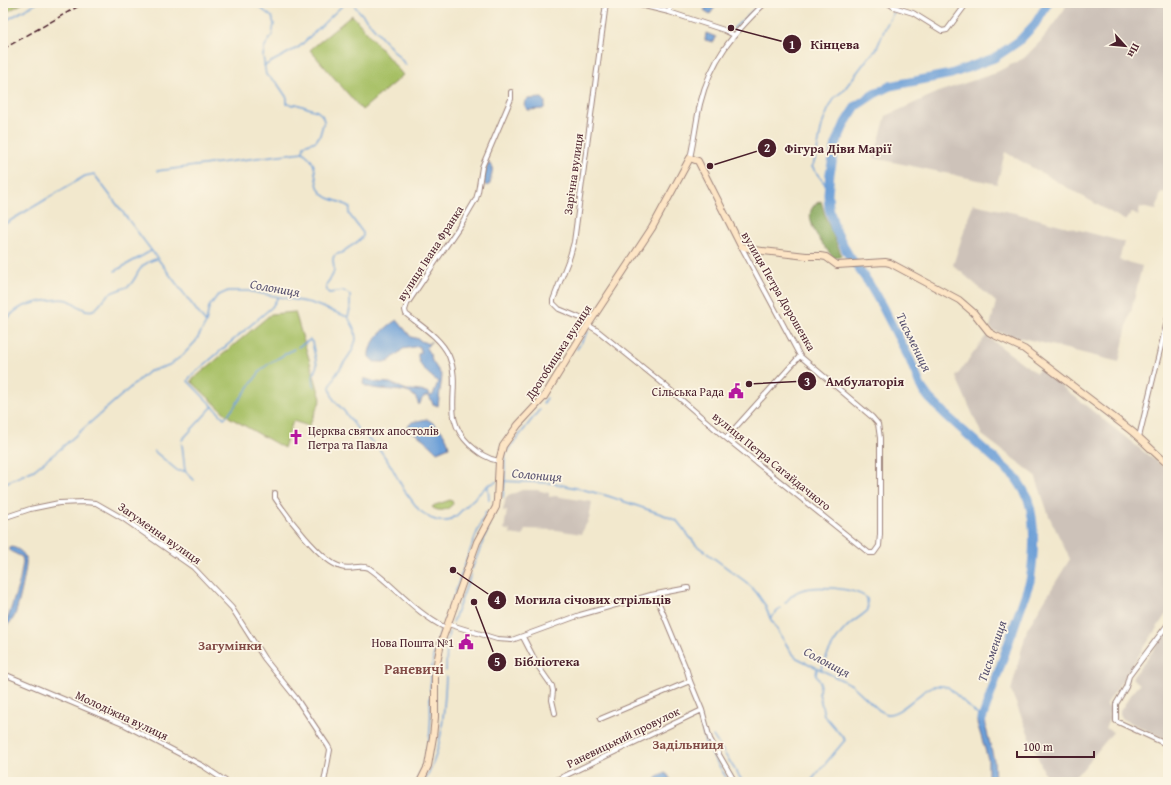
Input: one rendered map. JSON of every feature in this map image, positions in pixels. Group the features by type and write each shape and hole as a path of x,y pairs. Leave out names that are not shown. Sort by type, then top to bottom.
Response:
{"street":[{"name":"Зарічна вулиця","path":"589,323 559,309 553,303 553,300 574,242 606,3"},
{"path":"632,3 669,12 724,30 734,35"},
{"path":"669,12 672,3"},
{"name":"Дрогобицька вулиця","path":"420,782 428,766 432,747 435,717 435,673 439,650 477,542 494,510 497,500 501,451 518,425 544,397 589,323 652,228 690,158 700,104 712,69 734,35 766,3"},
{"path":"888,3 894,7 912,13 944,31 947,30 967,3"},
{"name":"вулиця Івана Франка","path":"499,461 490,459 481,454 460,434 456,426 453,413 453,372 449,357 441,343 406,314 404,310 476,199 482,167 511,99 511,92"},
{"name":"вулиця Петра Дорошенка","path":"690,158 698,161 741,246 800,356 872,417 878,424 880,438 880,540 876,552 869,553"},
{"path":"741,246 748,249 769,252 826,257 838,265 884,262 895,265 922,282 959,300 974,314 989,332 1024,349 1139,437 1153,452 1168,464"},
{"path":"1139,437 1168,317"},
{"name":"вулиця Петра Сагайдачного","path":"589,323 726,438 869,553"},
{"path":"726,438 800,356"},
{"path":"275,493 275,498 293,524 332,563 344,568 362,566 369,568 416,609 435,623 503,640 512,640 523,637 580,615 651,595 688,588"},
{"name":"Загуменна вулиця","path":"3,518 30,509 58,503 96,503 124,519 198,571 232,608 264,658 296,698 328,746 330,750 324,782"},
{"path":"651,595 658,602 688,671 690,681 702,710 706,729 712,745 735,782"},
{"path":"1168,624 1129,676 1126,687 1116,704 1116,722 1168,745"},
{"path":"523,637 538,666 552,686 554,691 552,700 555,712"},
{"name":"Молодіжна вулиця","path":"4,674 125,725 203,766 227,782"},
{"path":"600,719 690,681"},
{"name":"Раневицький провулок","path":"552,782 702,710"}],"shaded area":[{"path":"1067,3 1168,3 1168,194 1161,193 1156,210 1140,207 1138,216 1131,212 1126,221 1005,152 997,184 874,158 886,116 941,91 993,74 1024,58 1041,41 1064,10"},
{"path":"973,204 1019,214 1124,242 1119,260 1142,266 1119,362 994,331 990,327 996,302 953,265"},
{"path":"986,336 1036,373 1040,369 1168,470 1168,611 1106,705 1112,709 1109,715 1111,716 1105,728 1113,732 1082,770 1069,782 1048,782 1011,691 1027,629 1070,559 1049,516 1035,475 982,435 956,377"},
{"path":"522,490 537,490 549,493 549,497 555,496 592,502 589,519 581,534 557,530 525,529 523,536 510,534 511,531 504,529 507,511 503,511 506,497"},
{"path":"1168,631 1168,740 1123,719 1120,711 1140,684 1132,678"}],"green space":[{"path":"3,3 23,3 3,14"},
{"path":"352,15 403,75 362,110 310,50"},
{"path":"821,201 826,218 842,256 834,258 818,237 814,229 811,220 811,212 814,206"},
{"path":"295,312 321,399 309,426 293,421 284,448 229,417 191,381 271,314"},
{"path":"450,500 453,504 449,508 438,510 432,507 435,505"}],"water":[{"path":"710,3 718,3 710,14 704,10"},
{"path":"706,33 716,37 714,42 705,40"},
{"path":"542,98 545,101 545,107 543,109 528,110 524,105 528,99"},
{"path":"488,164 493,167 490,184 487,186 485,185 483,178"},
{"path":"397,320 411,337 429,344 426,348 432,361 442,376 438,406 433,404 429,396 424,397 419,405 416,398 411,394 398,390 368,387 363,384 364,378 375,382 390,383 407,390 427,392 431,396 433,395 438,382 424,370 419,362 418,354 421,353 421,350 419,346 403,349 388,362 374,362 369,357 369,352 374,341 388,326"},
{"path":"427,419 441,430 448,442 449,447 437,452 419,436 407,430 407,427 412,422"},
{"path":"10,547 17,549 23,554 26,565 16,613 11,622 3,627 3,622 6,621 9,615 20,580 23,562 22,557 10,551"},
{"path":"986,704 984,720 994,760 995,782 988,782 988,759 977,723"},
{"path":"665,773 671,781 657,782 655,779"}],"waterway":[{"path":"3,22 37,3"},
{"path":"257,3 259,7 272,17 274,24 272,36 265,46 263,56 266,75 277,83 287,98 287,103 292,105 296,104 317,111 322,115 324,121 320,135 316,141 304,145 303,152 314,165 319,189 325,196 347,205 350,208 349,214 363,233 363,236 358,241 342,253 334,256 333,274 326,285 329,293 344,291 350,295 350,309 348,317"},
{"path":"264,66 299,47 345,3"},
{"path":"352,3 406,65"},
{"path":"733,29 761,3"},
{"name":"Тисьмениця","path":"982,719 1030,581 1034,540 1031,509 1024,490 1015,477 948,417 929,398 921,387 910,360 882,306 868,282 848,254 835,229 829,208 828,194 830,173 836,144 845,123 856,106 874,94 890,86 951,74 994,58 1019,41 1035,24 1048,3"},
{"path":"828,188 812,167 816,157 822,125 835,97 843,91 868,58 876,50 886,26 895,10"},
{"path":"157,171 303,152"},
{"path":"3,225 85,176 94,174 206,323"},
{"path":"115,271 151,251"},
{"path":"3,324 15,311 37,302 63,299 68,300 83,309 90,311 93,310 110,293 130,285 143,266 156,259"},
{"name":"Солониця","path":"3,484 34,470 148,372 169,365 182,356 196,341 206,323 209,307 217,296 228,291 248,291 311,303 348,317 355,330 356,340 352,351 335,376 330,387 331,393 334,400 359,431 378,447 391,466 404,490 419,510 430,518 438,521 447,521 456,516 488,485 496,482"},
{"path":"278,297 272,307 190,377 188,381 224,418 229,414 262,369 294,349"},
{"path":"577,349 588,332"},
{"path":"298,347 310,340 312,342 317,365 313,376 314,387"},
{"path":"543,404 547,398"},
{"path":"182,440 213,406"},
{"path":"503,497 505,481 505,454 540,409"},
{"path":"182,444 185,471 194,480"},
{"path":"154,451 178,471 185,471"},
{"name":"Солониця","path":"500,481 552,483 581,489 608,496 664,515 677,521 696,545 746,582 756,592 765,605 770,618 791,652 797,658 852,685 879,710 887,714 898,711 933,686 939,686 948,687 981,718"},
{"path":"488,486 489,500"},
{"path":"444,622 474,539 486,512"},
{"path":"472,569 489,526"},
{"path":"453,622 471,574"},
{"path":"785,603 797,592 814,588 834,588 853,592 867,598 868,610 850,624 837,639 821,669"},
{"path":"770,618 781,608"},
{"path":"430,690 433,657 441,630"},
{"path":"446,671 447,642 449,632"},
{"path":"810,782 845,740 824,715 819,693 820,682 816,675 817,668"},
{"path":"424,782 439,744 443,717 446,676"},
{"path":"416,782 421,772 429,741 431,719 430,697"},
{"path":"700,718 705,743 729,782"},
{"path":"713,736 743,782"}],"railway":[{"path":"3,49 84,3"}],"place":[{"name":"Кінцева","path":"731,28"},
{"name":"Фігура Діви Марії","path":"710,166"},
{"name":"Амбулаторія","path":"749,384"},
{"name":"Сільська Рада","path":"736,391"},
{"name":"Церква святих апостолів Петра та Павла","path":"296,437"},
{"name":"Могила січових стрільців","path":"453,570"},
{"name":"Бібліотека","path":"474,602"},
{"name":"Нова Пошта №1","path":"466,642"}],"district":[{"name":"Загумінки","path":"230,645"},
{"name":"Раневичі","path":"414,669"},
{"name":"Задільниця","path":"688,744"}]}
